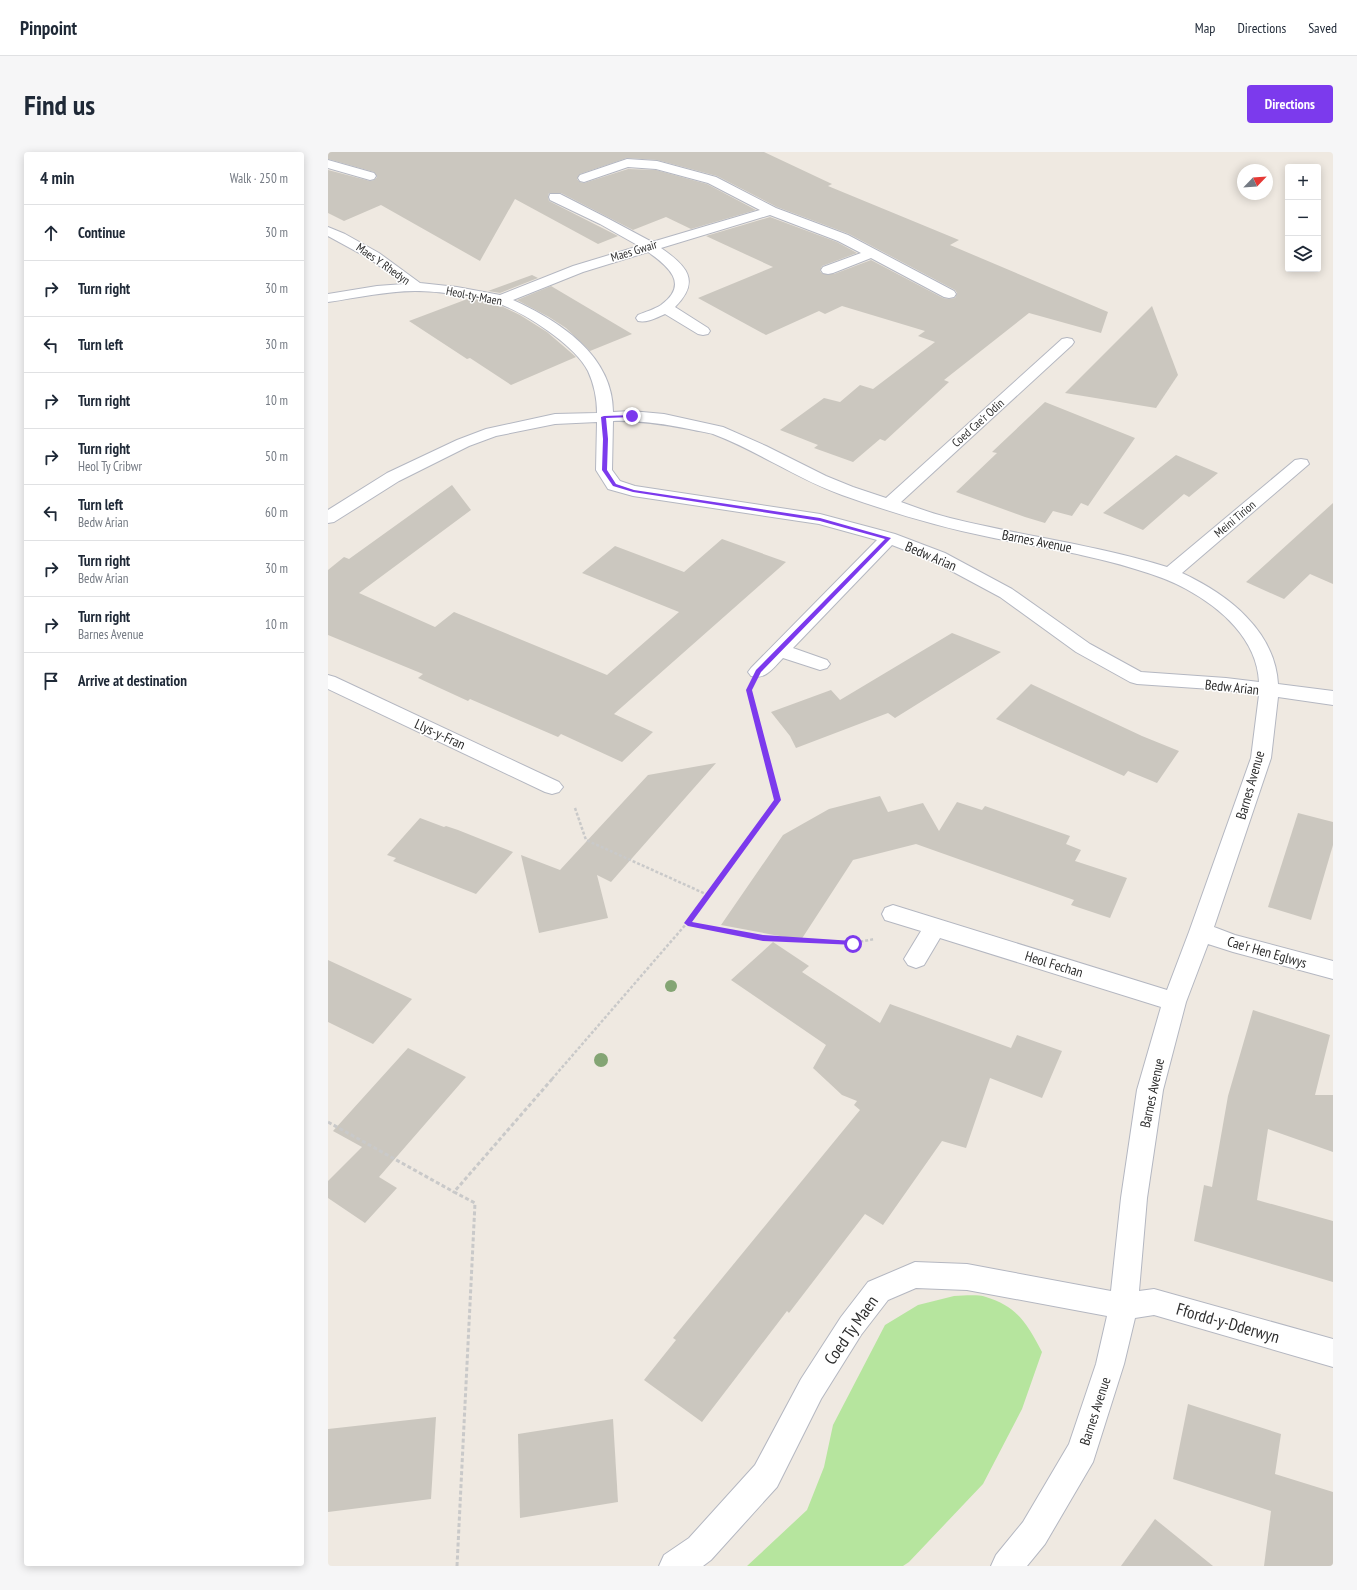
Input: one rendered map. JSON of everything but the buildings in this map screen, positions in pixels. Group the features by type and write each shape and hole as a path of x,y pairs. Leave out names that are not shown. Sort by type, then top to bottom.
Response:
{"street":[{"path":"584,178 627,163 657,165 712,180 771,211 843,238 949,294"},
{"path":"328,164 370,176"},
{"path":"328,176 343,168"},
{"path":"555,197 618,228 649,246 672,264 682,276 683,286 675,300 666,308 643,318"},
{"name":"Maes Gwair","path":"501,300 578,269 649,246 771,211"},
{"name":"Maes Y Rhedyn","path":"328,231 375,255 397,270 416,288"},
{"path":"828,270 873,253"},
{"name":"Heol-ty-Maen","path":"328,298 377,290 416,288 457,291 501,300 544,322 578,348 595,370 600,382 605,404 604,417"},
{"path":"666,308 703,331"},
{"name":"Coed Cae'r Odin","path":"889,504 1067,342"},
{"name":"Barnes Avenue","path":"328,518 393,477 463,442 492,432 555,420 632,416 664,418 717,430 760,449 820,480 847,491 945,522 1082,550 1125,560 1170,574 1211,596 1229,610 1244,625 1255,640 1263,657 1268,674 1269,691 1261,758 1201,932 1174,1002 1150,1090 1134,1198 1123,1306 1110,1364 1082,1451 1034,1533 1007,1566"},
{"name":"Bedw Arian","path":"604,417 604,470 614,485 633,491 820,519 889,538 940,557 1006,593 1083,648 1136,678 1226,684 1269,691 1333,698"},
{"name":"Meini Tirion","path":"1170,574 1301,464"},
{"path":"758,672 889,538"},
{"path":"780,650 820,664"},
{"name":"Llys-y-Fran","path":"328,681 552,787"},
{"name":"Heol Fechan","path":"902,917 1174,1002"},
{"path":"916,959 935,927"},
{"name":"Cae'r Hen Eglwys","path":"1201,932 1233,943 1333,970"},
{"name":"Coed Ty Maen","path":"675,1566 700,1549 766,1476 811,1389 850,1326 878,1291 915,1275 967,1277 1123,1306"},
{"name":"Ffordd-y-Dderwyn","path":"1123,1306 1154,1302 1333,1353"}],"path":[{"path":"454,1192 688,923 777,800 749,690 758,672"},
{"path":"552,787 573,800 586,840 708,896"},
{"path":"688,923 763,938 853,944 900,934 902,917"},
{"path":"328,1122 475,1203 457,1566"}],"green space":[{"path":"974,1295 986,1297 997,1301 1014,1311 1032,1333 1042,1352 1022,1409 983,1484 909,1562 903,1566 747,1566 807,1510 824,1467 833,1425 885,1325 918,1305 954,1296"}],"route":[{"path":"632,416 604,417 604,470 614,485 633,491 820,519 889,538 758,672 749,690 777,800 688,923 763,938 853,944"}]}
